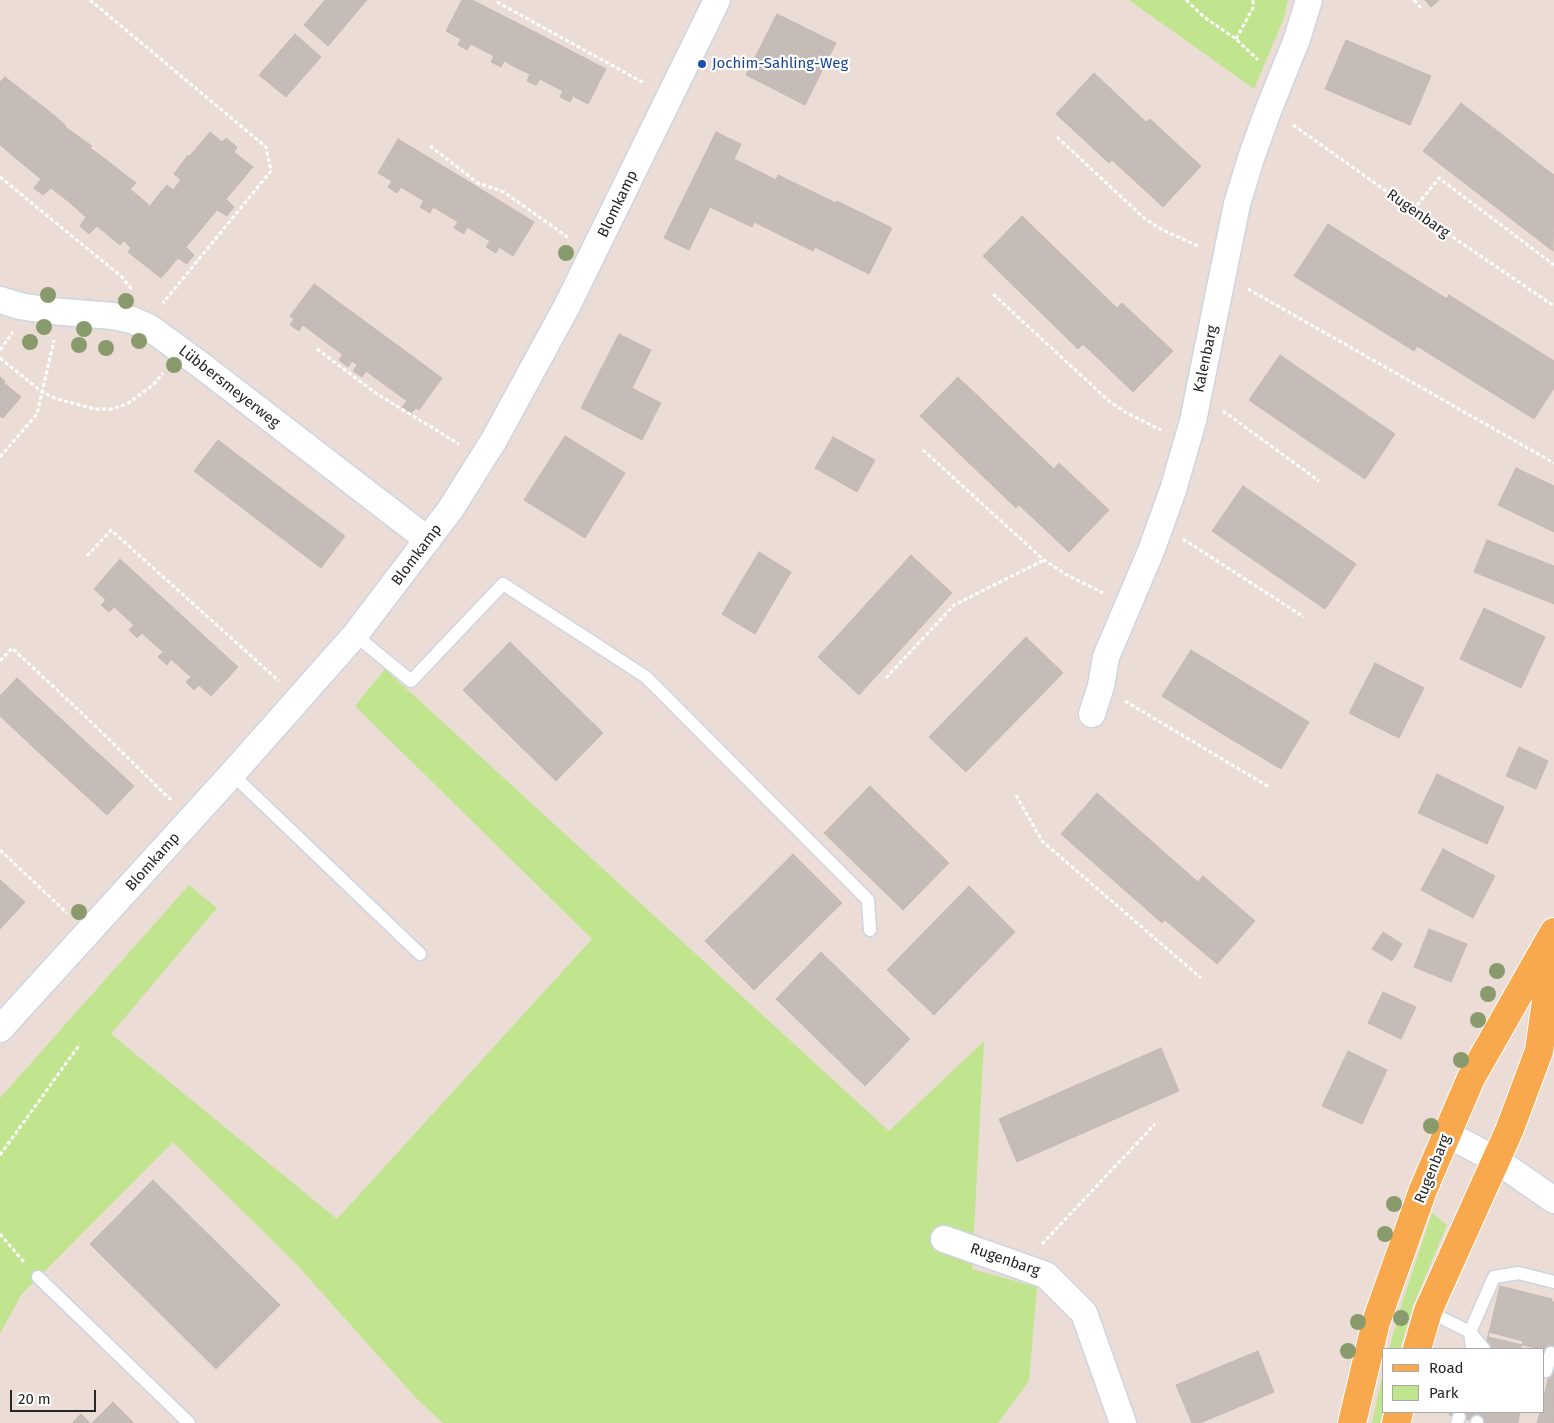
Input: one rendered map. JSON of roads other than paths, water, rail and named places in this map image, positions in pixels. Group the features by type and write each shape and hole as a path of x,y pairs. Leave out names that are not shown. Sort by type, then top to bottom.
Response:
{"main road":[{"name":"Rugenbarg","path":"1352,1423 1376,1322 1423,1190 1471,1078 1554,932"},
{"path":"1417,1348 1428,1311 1509,1131 1539,1051 1554,941"}],"street":[{"name":"Blomkamp","path":"0,1029 232,774 355,635 455,502 494,440 567,306 717,0"},
{"name":"Kalenbarg","path":"1092,714 1101,686 1106,657 1151,551 1175,481 1193,421 1237,204 1268,111 1298,39 1309,0"},
{"name":"Lübbersmeyerweg","path":"0,300 20,306 50,311 113,316 132,320 150,328 428,540"},
{"path":"1447,1134 1496,1160 1554,1200"},
{"name":"Rugenbarg","path":"944,1239 1046,1275 1084,1313 1123,1423"}],"lane":[{"path":"355,635 411,681 503,584 646,677 868,900 870,930"},
{"path":"232,774 420,954"},
{"path":"1472,1348 1470,1332 1494,1277 1519,1273 1554,1282"},
{"path":"38,1277 189,1423"},
{"path":"1428,1311 1470,1332 1483,1348"},
{"path":"1544,1370 1546,1371 1551,1353"}],"place":[{"name":"Jochim-Sahling-Weg","path":"702,64"}]}
